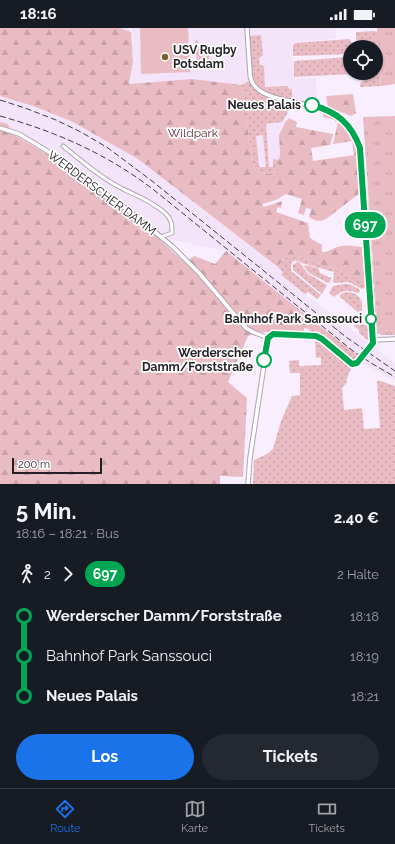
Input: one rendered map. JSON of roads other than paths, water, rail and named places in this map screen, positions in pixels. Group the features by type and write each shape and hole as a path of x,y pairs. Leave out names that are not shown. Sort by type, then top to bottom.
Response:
{"street":[{"path":"247,28 251,80 256,88 272,96 318,107 332,113 346,123 356,138 360,148 373,340 370,347"},
{"name":"WERDERSCHER DAMM","path":"0,128 19,134 64,161 129,210 161,237 200,274 240,322 253,332 268,338"},
{"name":"WERDERSCHER DAMM","path":"63,146 92,169 165,213 171,220 172,233 161,237"},
{"path":"248,484 250,458 268,338 273,334 316,336 322,339 352,364 357,363 361,358"},
{"path":"373,340 395,339"}],"tunnel":[{"path":"361,358 370,347"}],"railway":[{"path":"0,100 56,120 81,132 108,148 152,181 346,337 395,371"},
{"path":"0,116 42,129 61,137 100,155 136,177 353,351 395,377"}],"place":[{"name":"USV Rugby Potsdam","path":"165,57"},
{"name":"Neues Palais","path":"312,105"},
{"name":"Bahnhof Park Sanssouci","path":"371,319"},
{"name":"Werderscher Damm/Forststraße","path":"264,360"}],"park label":[{"name":"Wildpark","path":"193,133"}]}
